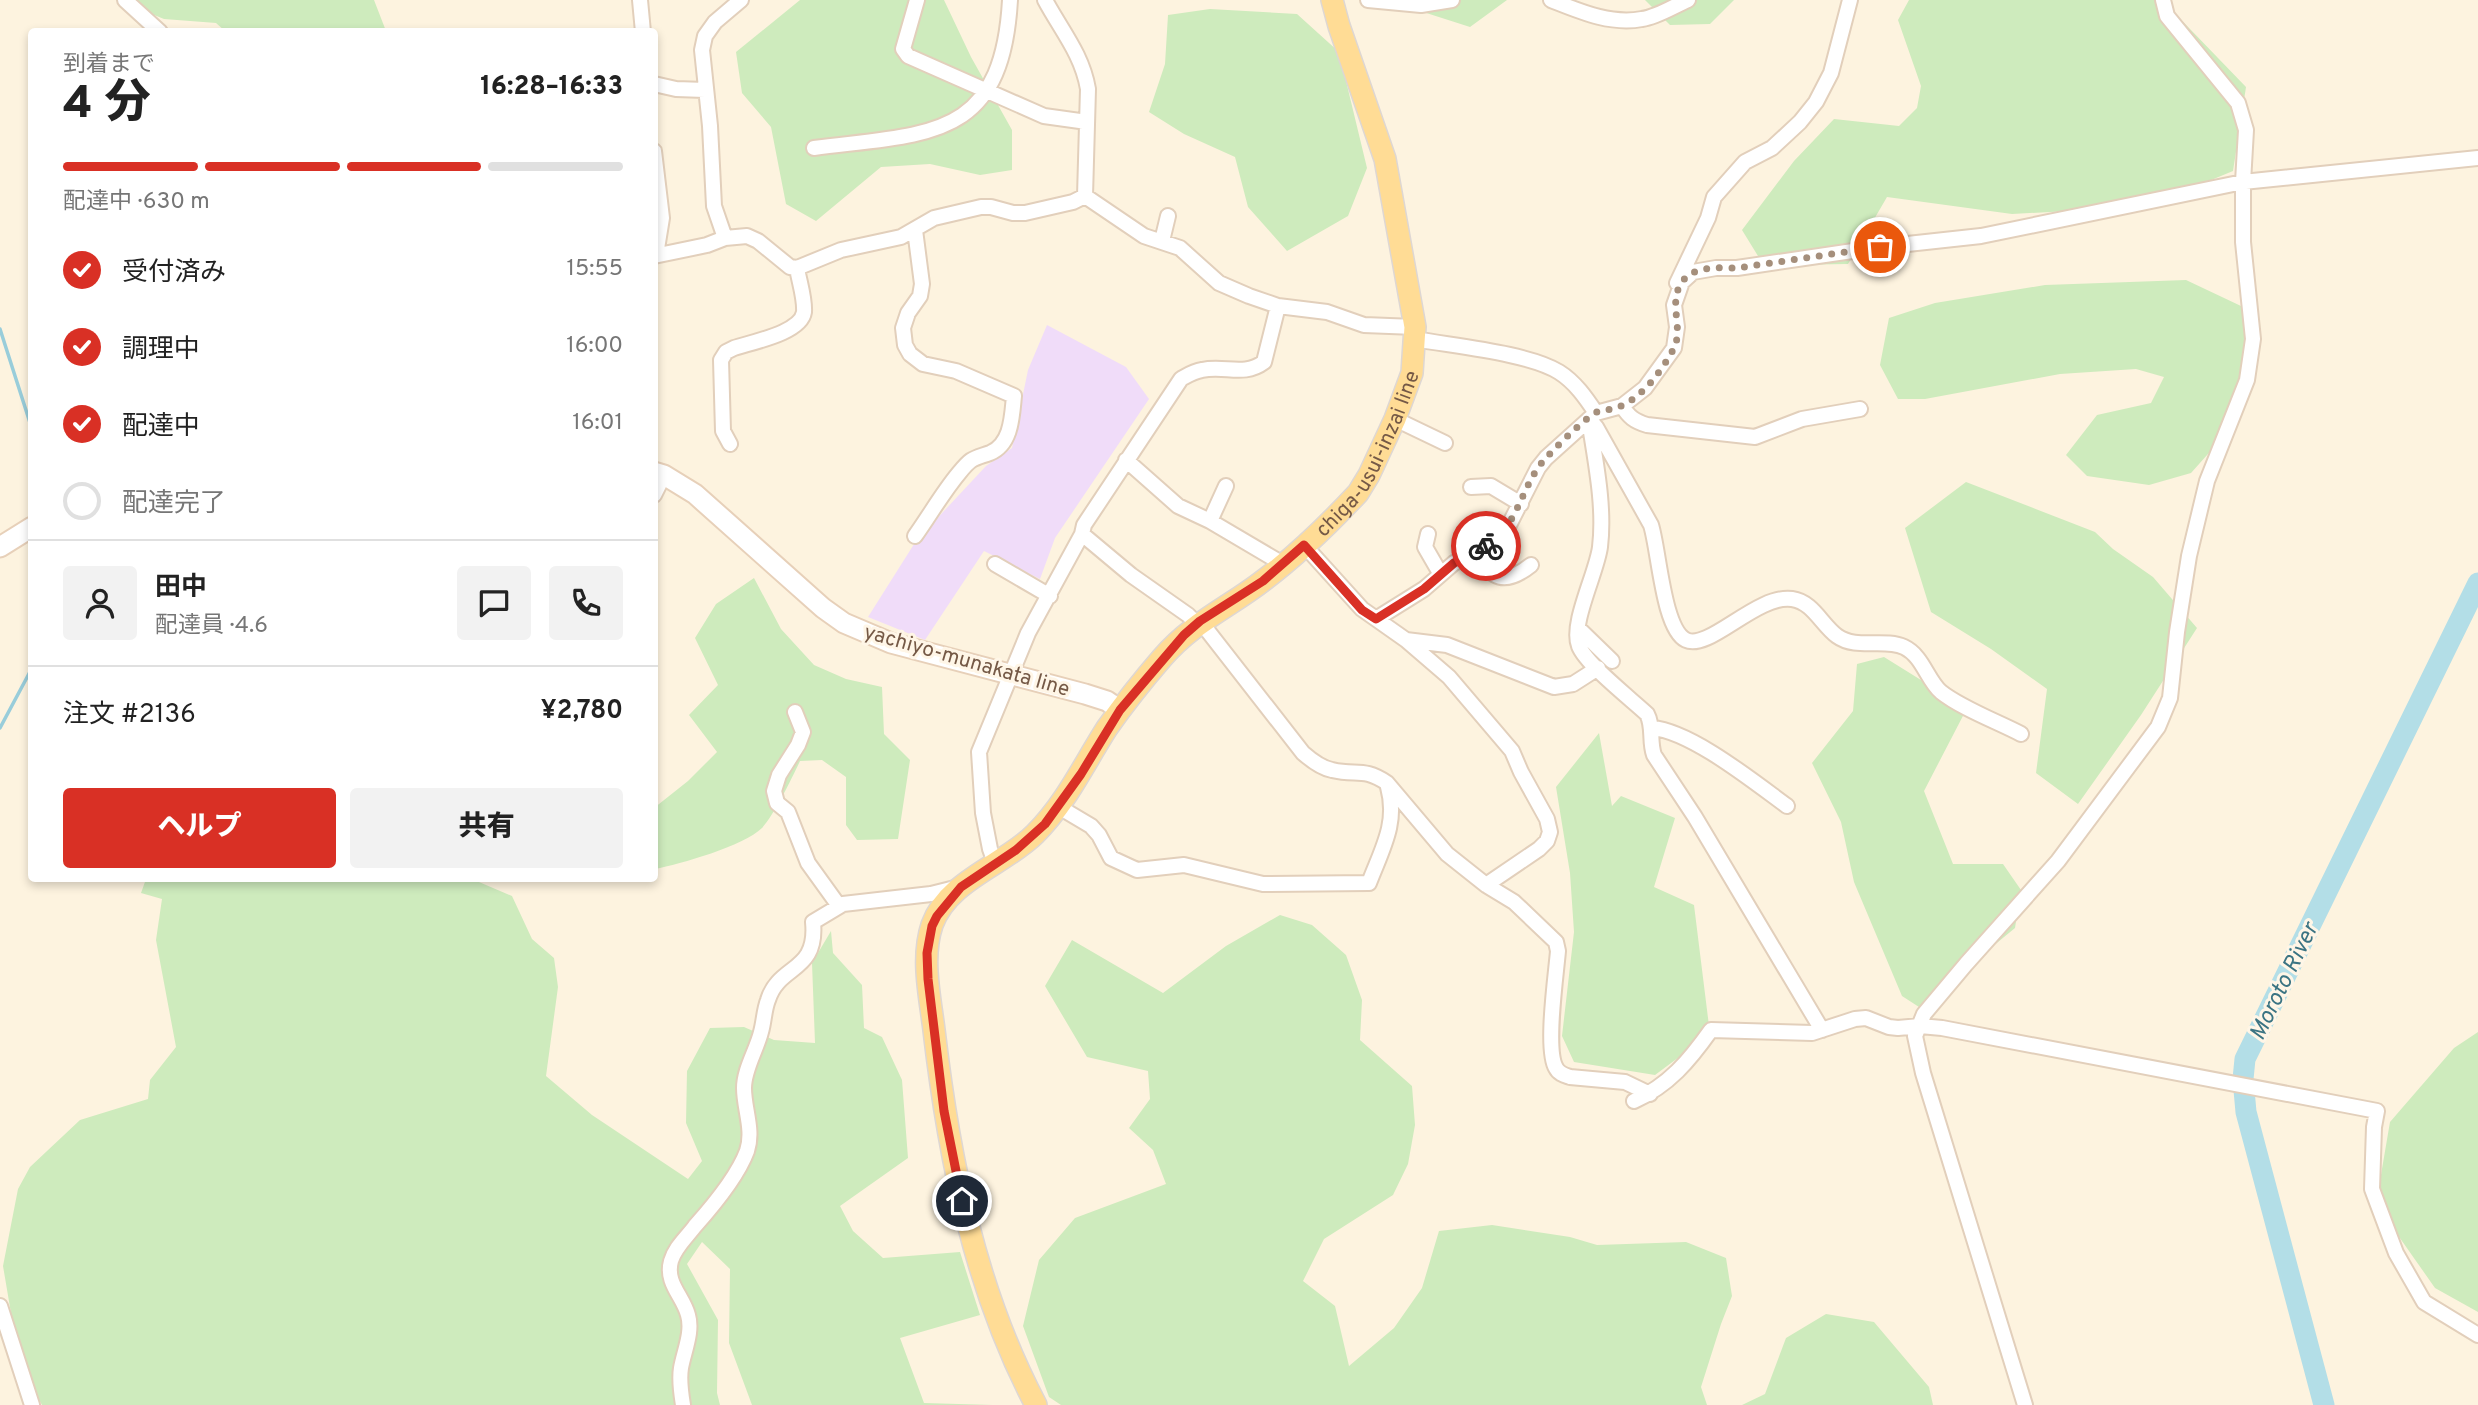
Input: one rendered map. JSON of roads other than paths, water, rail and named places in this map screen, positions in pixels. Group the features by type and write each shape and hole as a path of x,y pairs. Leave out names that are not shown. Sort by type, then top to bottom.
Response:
{"main road":[{"name":"chiga-usui-inzai line","path":"1036,1405 1017,1368 982,1268 953,1165 928,979 927,953 932,926 961,887 1016,850 1033,836 1059,807 1120,710 1161,658 1199,622 1263,581 1358,493 1395,419 1412,373 1415,333 1385,159 1332,0"},
{"name":"yachiyo-munakata line","path":"659,474 695,494 823,608 845,623 891,643 1096,698 1120,710"},
{"path":"0,547 28,530"}],"street":[{"path":"125,0 156,28"},
{"path":"640,0 643,28"},
{"path":"725,238 714,206 710,126 702,50 705,36 715,22 740,0"},
{"path":"917,0 905,39 905,53 987,93 1044,116 1087,122"},
{"path":"814,148 945,127 966,115 987,93 997,71 1010,0"},
{"path":"1045,0 1075,48 1086,74 1088,89 1085,196"},
{"path":"1368,0 1421,5 1452,0"},
{"path":"1551,0 1594,17 1623,20 1643,19 1688,0"},
{"path":"1376,619 1424,589 1454,563 1495,541 1507,529 1538,468 1546,458 1592,416 1622,406 1645,388 1674,348 1674,304 1678,278 1708,218 1714,197 1745,162 1772,148 1800,122 1816,102 1831,73 1850,0"},
{"path":"2025,1405 1923,1073 1915,1036 1924,1014 2058,862 2158,727 2170,698 2189,556 2207,481 2247,380 2253,339 2243,242 2246,130 2238,103 2167,16 2163,0"},
{"path":"658,85 676,89 705,90"},
{"path":"1676,295 1682,282 1693,272 1706,269 1737,268 1880,247 1981,236 2243,182 2478,158"},
{"path":"658,184 662,218 658,240"},
{"path":"658,255 707,245 725,238 747,236 758,241 789,267 797,268 841,250 901,237 934,218 981,207 1025,213 1073,202 1085,196"},
{"path":"1085,196 1144,236 1180,248 1219,283 1278,306 1327,312 1364,325 1415,333 1559,371 1574,384 1651,525 1656,541 1665,604 1680,635 1686,640 1703,640 1774,600 1797,600 1815,611 1838,637 1864,644 1894,644 1905,647 1921,663 1938,690 2021,734"},
{"path":"1162,242 1168,216"},
{"path":"915,230 922,284 920,296 908,313 903,328 905,345 915,360 923,364 956,372 1014,396 1011,427 1001,444 992,452 975,456 959,472 915,536"},
{"path":"730,444 723,431 721,360 726,352 734,348 795,327 804,311 797,268"},
{"path":"995,863 984,813 979,752 1028,633 1050,596 1084,525 1181,379 1205,369 1255,369 1264,362 1278,306"},
{"path":"1622,406 1628,416 1647,425 1755,437 1802,419 1860,409"},
{"path":"1592,416 1601,521 1600,550 1578,628 1577,642 1598,668 1647,714 1652,728 1651,747 1654,755 1695,817 1822,1030"},
{"path":"1395,419 1445,443"},
{"path":"1126,460 1178,506 1210,520 1283,564"},
{"path":"1210,520 1227,486"},
{"path":"1471,487 1491,486 1521,503"},
{"path":"1082,534 1131,575 1199,622 1303,753 1334,771 1363,771 1387,783 1447,854 1486,885 1514,902 1556,942 1558,951 1552,1058 1561,1074 1625,1082 1650,1094"},
{"path":"1428,534 1425,547 1440,573"},
{"path":"1304,545 1362,610 1406,639 1449,677 1512,751 1547,819 1550,832 1547,841 1539,849 1486,885"},
{"path":"1477,551 1484,566 1498,577 1518,575 1531,565"},
{"path":"995,564 1050,596"},
{"path":"1578,628 1612,661"},
{"path":"1406,639 1447,645 1554,687 1573,684 1598,668"},
{"path":"795,712 803,732 779,775 774,791 777,803 788,812 808,863 839,906"},
{"path":"1652,728 1663,729 1716,755 1787,806"},
{"path":"1059,807 1091,826 1111,858 1138,870 1184,865 1264,884 1368,883 1392,822 1393,810 1387,783"},
{"path":"683,1405 681,1371 689,1334 689,1317 670,1276 671,1261 678,1247 720,1196 746,1153 749,1140 744,1086 772,989 777,981 805,960 814,933 813,922 839,906 931,894 961,887"},
{"path":"1634,1101 1650,1094 1687,1064 1711,1030 1812,1033 1866,1018 1888,1027 1942,1028 2377,1111 2372,1189 2396,1253 2424,1302 2478,1335"},
{"path":"0,1306 32,1405"}],"waterway":[{"path":"0,329 28,416"},
{"name":"Moroto River","path":"2324,1405 2246,1112 2243,1079 2245,1059 2478,583"},
{"path":"0,728 28,676"}]}
